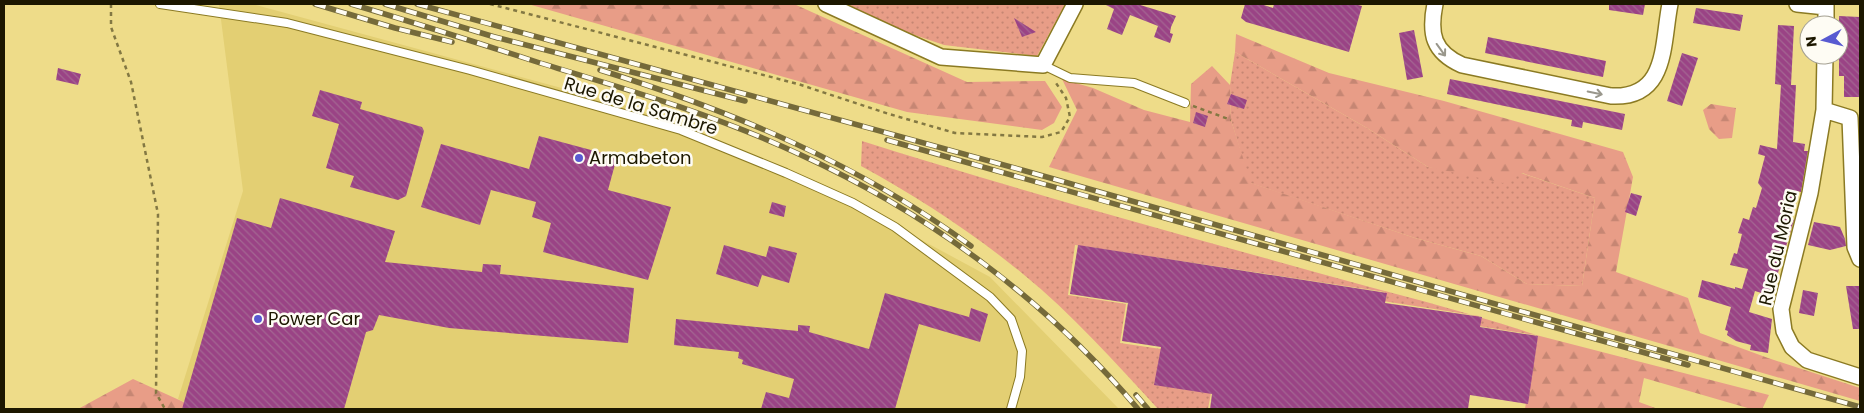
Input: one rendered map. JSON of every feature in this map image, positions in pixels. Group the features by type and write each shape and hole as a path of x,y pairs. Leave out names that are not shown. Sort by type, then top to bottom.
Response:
{"street":[{"path":"826,4 941,57 1043,66 1076,4"},
{"path":"1435,4 1432,20 1433,36 1439,51 1462,65 1611,96 1626,97 1640,92 1651,83 1660,66 1670,4"},
{"path":"1797,4 1826,6"},
{"name":"Rue du Moria","path":"1825,65 1824,110 1810,193 1781,309 1784,331 1792,346 1807,360 1860,377"},
{"path":"1824,110 1850,118 1855,247 1860,259"}],"lane":[{"name":"Rue de la Sambre","path":"160,4 287,23 470,70 681,130 786,172 853,203 895,227 990,298 1011,319 1022,351 1020,377 1011,409"},
{"path":"1043,66 1070,78 1134,83 1185,103"}],"path":[{"path":"111,4 111,27 131,82 158,214 156,393 165,409"},
{"path":"490,4 798,84 954,133 1042,137 1061,132 1070,117 1066,98 1043,66"},
{"path":"1185,103 1231,120"}],"shaded area":[{"path":"219,4 252,4 635,108 853,203 990,277 1119,409 199,409 178,399 243,191"}],"green space":[{"path":"528,4 794,4 967,82 1045,81 1062,107 1054,123 1042,130 907,112"},
{"path":"844,4 1065,4 1037,56 944,45 894,28"},
{"path":"1236,34 1329,73 1444,101 1623,152 1633,177 1616,272 1688,298 1700,333 1768,358 1860,388 1860,401 1049,167 1077,110 1062,79 1093,88 1144,110 1190,122 1191,84 1212,66 1230,85 1231,120 1251,183 1415,238 1481,256 1527,284 1582,286 1595,198 1522,173 1503,183 1428,167 1367,128 1235,52"},
{"path":"1235,52 1367,128 1428,167 1521,173 1595,198 1582,286 1527,284 1481,256 1415,238 1250,183 1231,120 1230,85"},
{"path":"1711,104 1736,108 1732,138 1719,139 1709,129 1703,110"},
{"path":"862,141 1091,209 1472,315 1383,301 1385,292 1075,245 1068,295 1126,304 1120,343 1161,349 1211,393 1208,409 1158,409 1076,322 1023,274 945,216 861,166"},
{"path":"1479,317 1510,326 1536,335 1478,326"},
{"path":"1536,335 1769,395 1762,409 1751,409 1644,378 1639,402 1658,409 1525,409"},
{"path":"133,379 199,409 78,409"}],"building":[{"path":"1104,4 1137,4 1176,16 1171,27 1170,33 1173,34 1170,43 1154,37 1158,26 1130,15 1122,35 1107,29 1114,9"},
{"path":"1245,4 1261,4 1273,8 1274,4 1354,4 1362,6 1349,52 1246,22 1241,18"},
{"path":"1609,4 1645,4 1643,15 1609,10"},
{"path":"1696,8 1743,15 1740,31 1693,23"},
{"path":"1849,16 1860,17 1860,97 1844,97 1844,76 1839,76 1839,65 1849,65"},
{"path":"1014,18 1036,32 1022,37"},
{"path":"1778,25 1794,26 1791,85 1796,85 1793,142 1805,144 1804,151 1808,151 1801,192 1796,191 1789,217 1794,220 1771,296 1755,291 1749,312 1772,319 1768,353 1750,350 1751,345 1736,341 1727,335 1728,331 1725,330 1731,307 1698,297 1702,280 1735,289 1735,287 1742,289 1748,269 1730,265 1734,253 1737,254 1742,234 1738,233 1743,218 1749,220 1753,207 1756,208 1762,188 1758,183 1765,156 1758,154 1760,145 1777,149 1781,85 1775,84"},
{"path":"1414,30 1423,77 1407,80 1399,33"},
{"path":"1488,37 1606,61 1603,77 1485,53"},
{"path":"1682,53 1698,58 1682,106 1667,101"},
{"path":"58,68 81,74 78,85 56,80"},
{"path":"1450,79 1625,114 1622,130 1583,122 1582,128 1571,126 1572,120 1447,94"},
{"path":"320,90 362,102 360,109 422,127 424,131 406,196 398,200 350,187 354,176 326,168 339,124 312,116"},
{"path":"1231,94 1247,100 1244,109 1227,104"},
{"path":"1196,112 1208,116 1205,127 1193,123"},
{"path":"539,136 617,157 608,190 671,207 648,280 543,252 551,223 532,217 536,202 491,190 480,225 421,207 441,144 529,169"},
{"path":"1631,193 1642,196 1636,216 1625,212"},
{"path":"280,198 395,231 385,262 482,272 483,264 501,265 500,274 634,288 628,343 449,328 379,315 373,330 366,332 344,409 182,409 237,218 271,228"},
{"path":"772,202 786,206 784,217 769,213"},
{"path":"1814,222 1840,227 1846,246 1830,250 1808,245"},
{"path":"724,245 766,257 769,246 797,253 789,283 762,275 758,287 716,274"},
{"path":"1078,245 1387,293 1385,303 1482,317 1480,327 1538,336 1528,404 1470,395 1468,409 1210,409 1212,394 1154,385 1161,347 1122,341 1128,303 1070,294"},
{"path":"1846,286 1860,286 1860,329 1853,329"},
{"path":"1803,290 1818,293 1814,316 1799,313"},
{"path":"885,293 969,317 971,308 988,314 980,342 919,324 895,409 761,409 766,392 789,398 794,379 742,364 743,360 738,358 739,352 674,345 676,319 798,331 798,325 810,326 809,332 869,349"}],"railway":[{"path":"315,4 395,28 452,42"},
{"path":"351,4 704,115 769,141 849,178 895,204 984,264 1065,332 1103,369 1138,409"},
{"path":"385,4 498,38"},
{"path":"417,4 1022,170 1860,407"},
{"path":"491,36 745,101"},
{"path":"600,70 698,103 793,143 839,165 884,190 971,246"},
{"path":"887,140 1688,365"},
{"path":"1136,395 1148,409"}],"place":[{"name":"Armabeton","path":"579,158"},
{"name":"Power Car","path":"258,319"}]}
